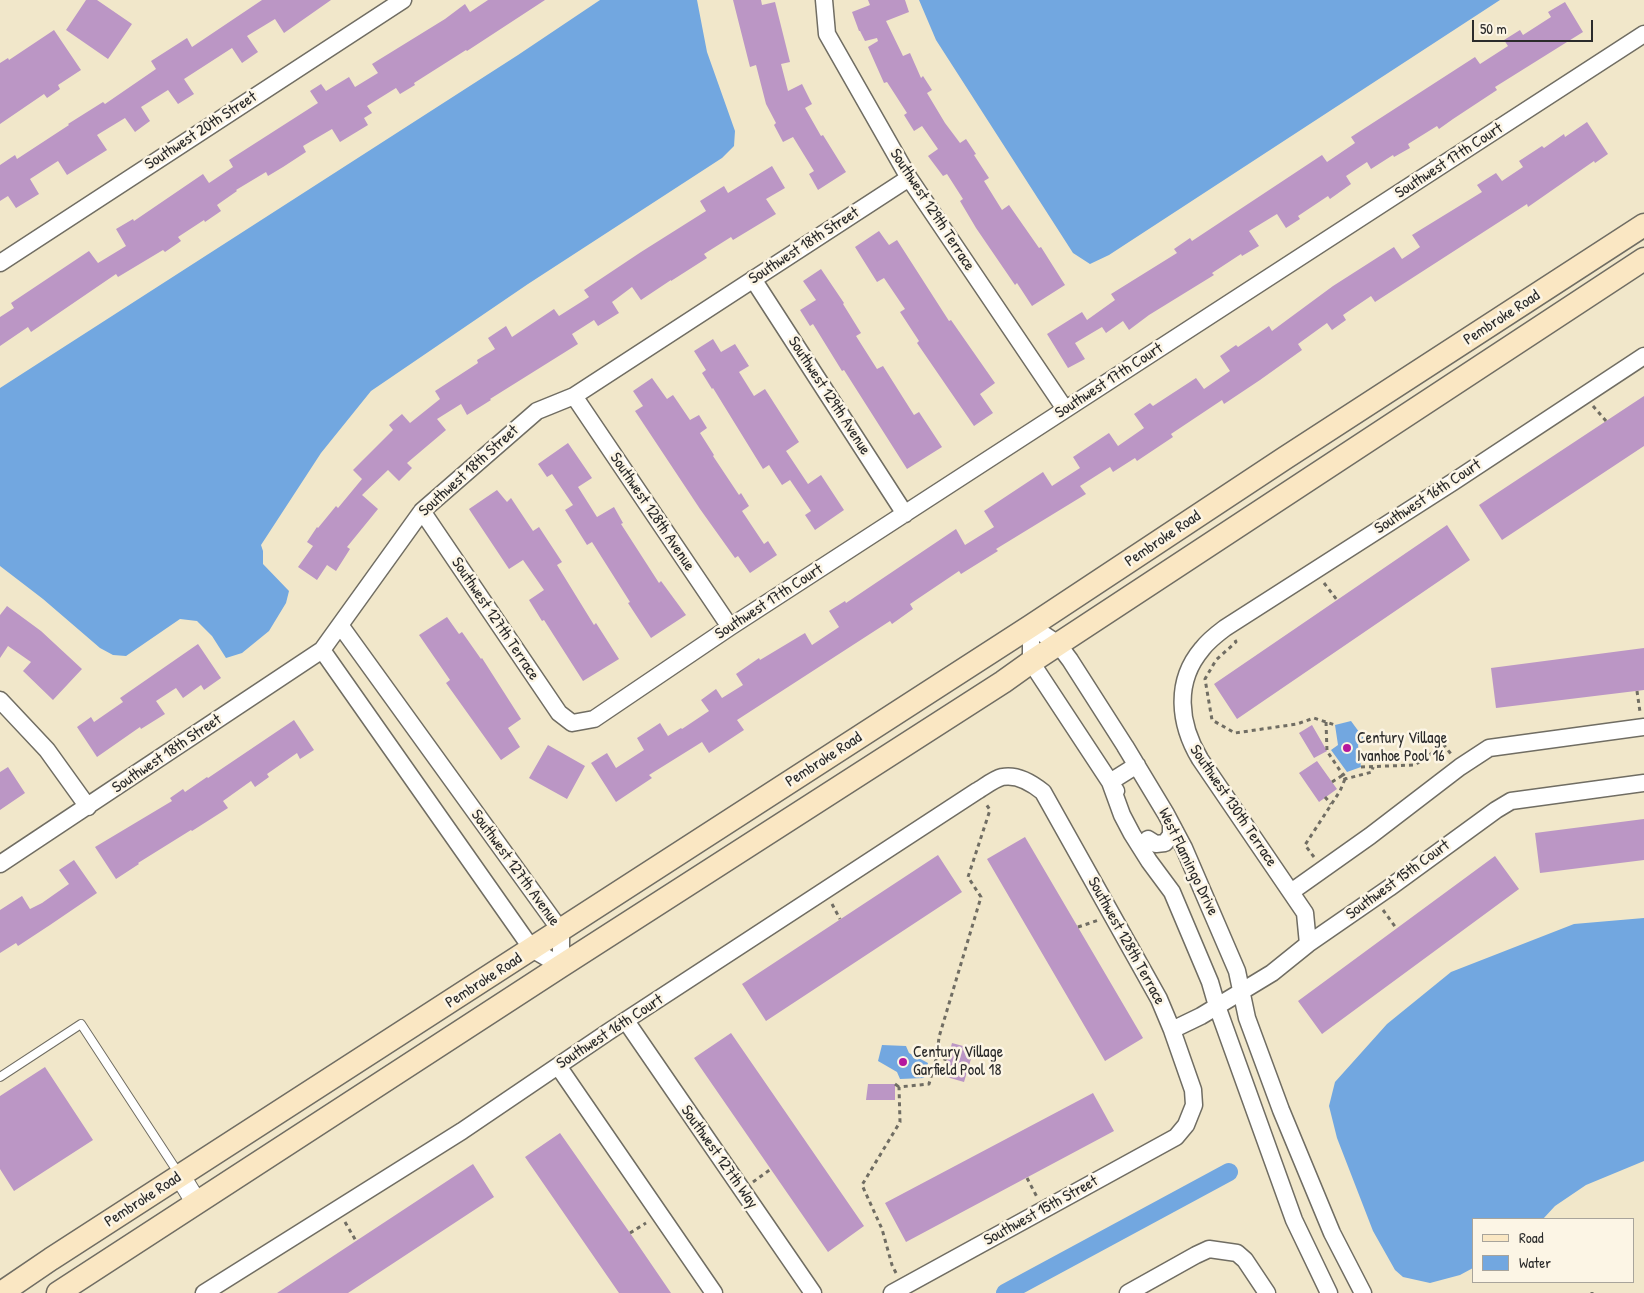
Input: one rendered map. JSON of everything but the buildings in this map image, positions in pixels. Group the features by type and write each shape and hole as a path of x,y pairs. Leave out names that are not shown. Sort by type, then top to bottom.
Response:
{"main road":[{"name":"Pembroke Road","path":"1,1293 51,1258 561,931 1031,626 1285,458 1644,225"},
{"name":"Pembroke Road","path":"58,1293 1003,682 1644,259"}],"street":[{"name":"Southwest 20th Street","path":"0,263 403,0"},
{"name":"Southwest 129th Terrace","path":"824,0 827,34 909,178 1065,409"},
{"name":"Southwest 17th Court","path":"572,723 594,719 1065,409 1644,34"},
{"name":"Southwest 18th Street","path":"0,864 322,650 422,511 537,411 574,396 909,178"},
{"name":"Southwest 129th Avenue","path":"753,279 905,514"},
{"name":"Southwest 16th Court","path":"1212,638 1644,356"},
{"name":"Southwest 128th Avenue","path":"574,396 730,628"},
{"name":"Southwest 127th Terrace","path":"422,511 559,713 572,723"},
{"name":"Southwest 127th Avenue","path":"340,625 561,931 561,966"},
{"name":"West Flamingo Drive","path":"1031,626 1058,644 1136,765 1184,848 1237,971 1247,1018 1282,1110 1332,1233 1363,1293"},
{"path":"1031,626 1031,662"},
{"name":"Southwest 130th Terrace","path":"1212,638 1201,649 1188,673 1182,696 1184,724 1189,739 1200,759 1305,913 1308,944"},
{"name":"Southwest 127th Avenue","path":"322,650 532,949 561,966"},
{"name":"West Flamingo Drive","path":"1031,662 1110,782 1130,809 1158,856 1210,982 1294,1220 1329,1293"},
{"path":"0,700 47,750 88,806"},
{"path":"1291,892 1488,748 1643,727"},
{"path":"1110,782 1136,765"},
{"name":"Southwest 16th Court","path":"204,1293 462,1131 977,791 1002,778 1017,778"},
{"name":"Southwest 128th Terrace","path":"1017,778 1026,780 1042,792 1159,999 1193,1090 1194,1105 1186,1125"},
{"name":"West Flamingo Drive","path":"1110,782 1122,815 1132,834 1172,892"},
{"name":"Southwest 15th Court","path":"1172,1030 1272,973 1308,944 1511,801 1644,783"},
{"path":"1148,839 1156,844 1165,843 1171,835 1172,825"},
{"name":"Southwest 127th Way","path":"626,1021 813,1293"},
{"path":"558,1066 714,1293"},
{"name":"Southwest 15th Street","path":"898,1290 1176,1137 1186,1125"},
{"path":"180,1176 196,1202"},
{"path":"1128,1293 1209,1249 1237,1253 1245,1260 1267,1293"}],"lane":[{"path":"0,1077 81,1024 180,1176"}],"path":[{"path":"1314,570 1337,600"},
{"path":"1225,628 1236,642 1216,660 1205,679 1212,720 1235,733 1297,724 1314,718 1335,725"},
{"path":"1637,691 1643,727"},
{"path":"1326,722 1327,751 1345,775"},
{"path":"1361,767 1415,765 1444,744 1460,767"},
{"path":"1332,782 1345,775 1372,772 1373,767"},
{"path":"1323,869 1305,845 1331,804 1345,775"},
{"path":"895,1084 899,1086 929,1084 939,1037 981,897 968,877 990,810 977,791"},
{"path":"1326,797 1331,804"},
{"path":"1375,898 1396,928"},
{"path":"936,1056 948,1060"},
{"path":"898,1290 882,1229 862,1185 900,1122 899,1086"},
{"path":"1027,1178 1044,1210"},
{"path":"342,1219 356,1241"}],"water":[{"path":"600,0 697,0 707,52 735,131 734,146 722,158 528,284 371,391 321,453 261,545 263,564 289,591 286,603 269,631 242,653 226,658 212,636 197,621 180,619 126,656 113,655 100,648 43,599 0,566 0,388 518,55"},
{"path":"919,0 1500,0 1109,255 1090,264 1073,253 936,40"},
{"name":"Century Village Ivanhoe Pool 16","path":"1351,721 1365,740 1358,745 1361,767 1347,772 1331,750 1338,745 1335,725"},
{"path":"1644,918 1644,1161 1586,1185 1555,1206 1544,1218 1472,1218 1472,1269 1460,1275 1430,1283 1403,1277 1395,1270 1373,1231 1337,1138 1329,1106 1335,1082 1387,1024 1451,972 1574,924"},
{"name":"Century Village Garfield Pool 18","path":"882,1045 906,1046 909,1053 928,1063 924,1078 900,1079 897,1072 878,1061"}],"waterway":[{"path":"1005,1293 1229,1172"}],"place":[{"name":"Century Village Ivanhoe Pool 16","path":"1347,748"},
{"name":"Century Village Garfield Pool 18","path":"903,1062"}]}
